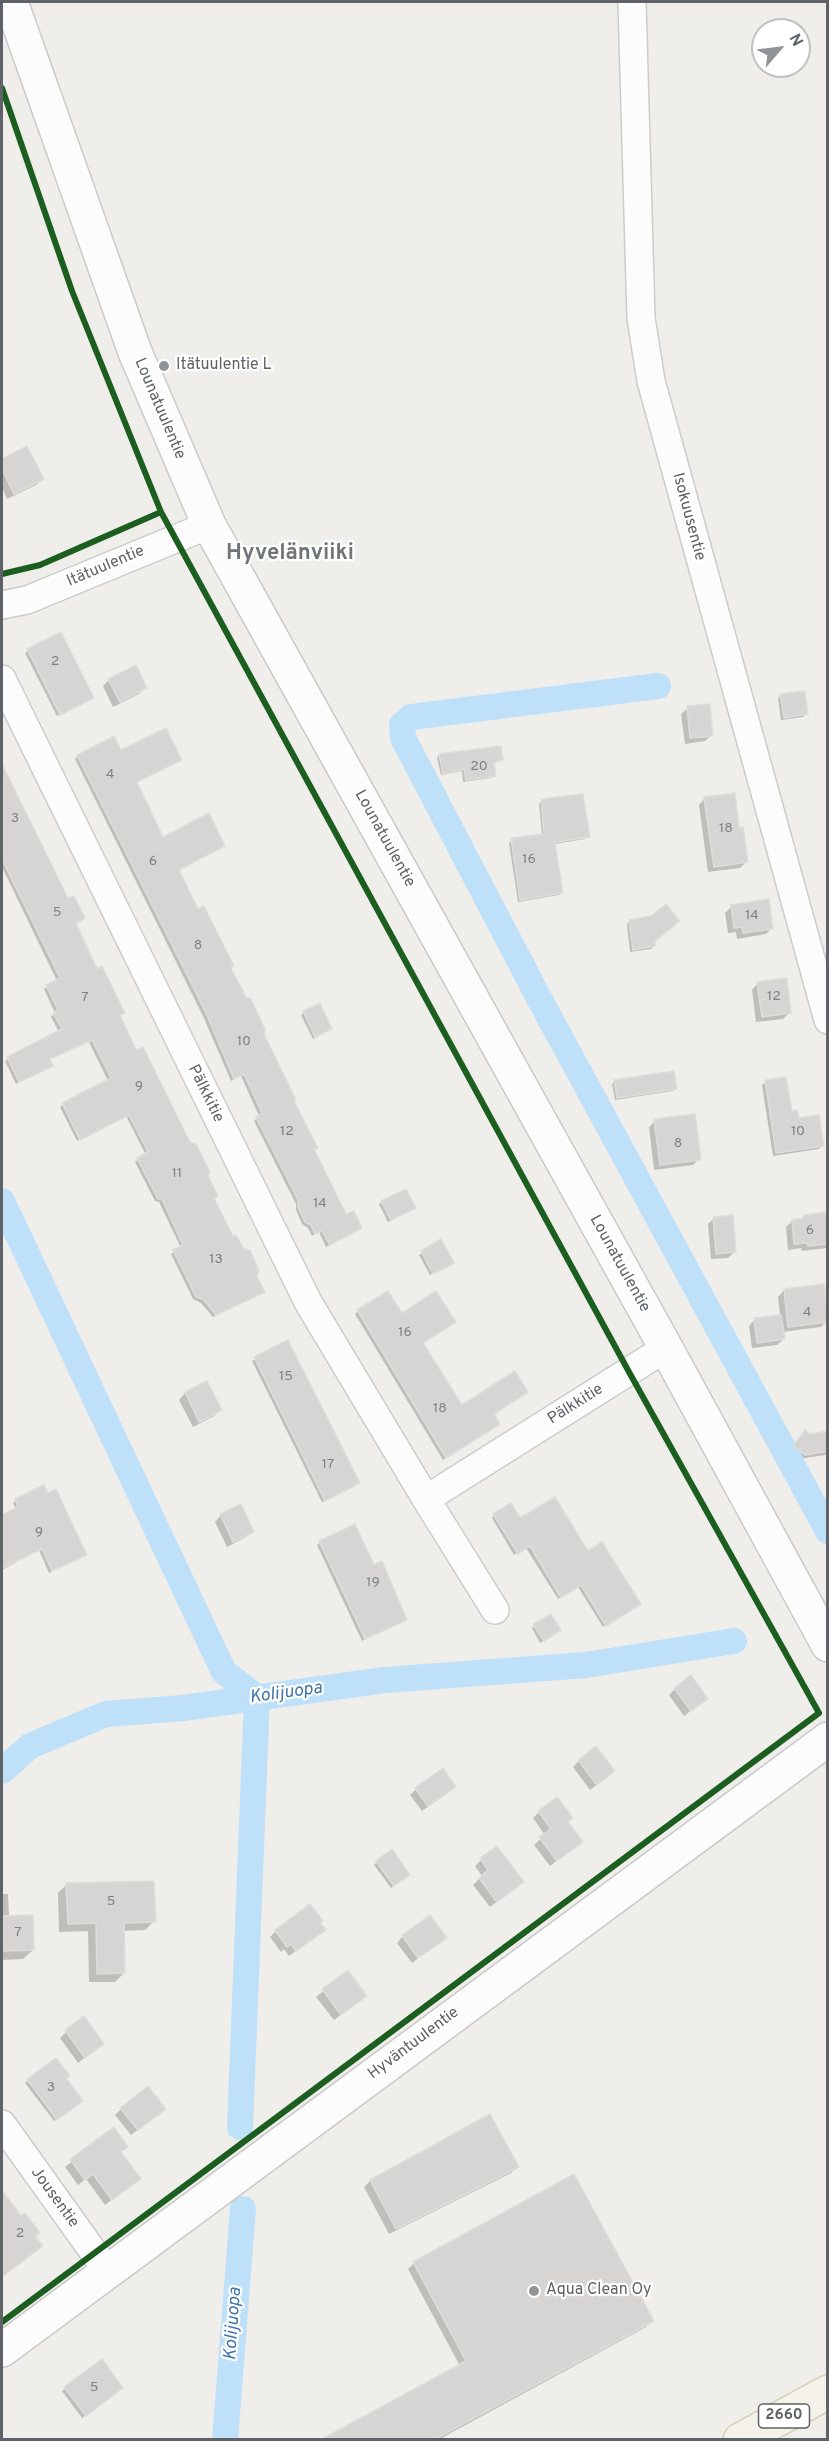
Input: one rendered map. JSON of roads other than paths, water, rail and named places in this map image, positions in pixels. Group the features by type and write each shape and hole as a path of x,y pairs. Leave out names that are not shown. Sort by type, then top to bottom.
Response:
{"main road":[{"name":"2660","path":"740,2439 828,2392"}],"street":[{"name":"Lounatuulentie","path":"11,2 135,352 209,525 666,1348 828,1645"},
{"name":"Isokuusentie","path":"632,2 641,318 651,381 828,1020"},
{"name":"Itätuulentie","path":"2,605 27,600 209,525"},
{"name":"Pälkkitie","path":"2,679 308,1302 495,1610"},
{"name":"Pälkkitie","path":"426,1499 666,1348"},
{"name":"Hyväntuulentie","path":"2,2350 828,1739"},
{"name":"Jousentie","path":"2,2124 88,2245 109,2270"}],"waterway":[{"path":"658,686 411,717 402,725 403,738 540,1000 828,1531"},
{"path":"2,1201 224,1672 257,1697 240,2127"},
{"name":"Kolijuopa","path":"2,1771 30,1746 106,1714 183,1708 385,1680 586,1665 734,1641"},
{"name":"Kolijuopa","path":"225,2440 243,2209"}],"place":[{"name":"Itätuulentie L","path":"164,366"},
{"name":"Aqua Clean Oy","path":"534,2291"}],"district":[{"name":"Hyvelänviiki","path":"290,555"}]}
